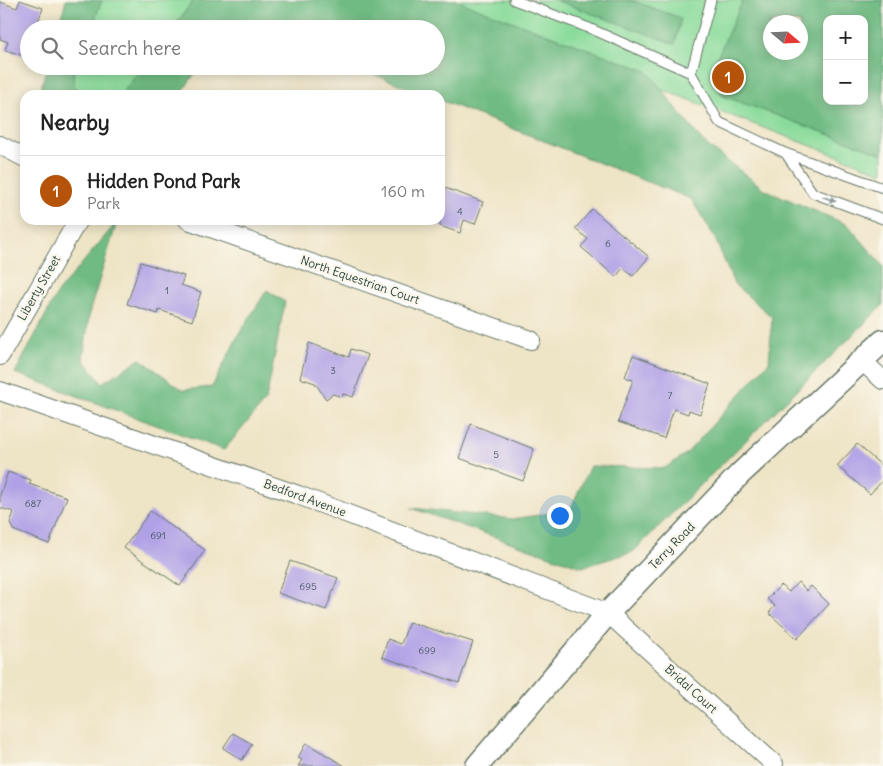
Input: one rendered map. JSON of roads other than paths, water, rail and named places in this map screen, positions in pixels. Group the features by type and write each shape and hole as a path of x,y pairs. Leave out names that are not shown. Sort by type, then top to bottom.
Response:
{"street":[{"path":"0,145 20,155"},
{"name":"Liberty Street","path":"0,356 75,225"},
{"name":"North Equestrian Court","path":"202,225 531,340"},
{"name":"Terry Road","path":"477,766 608,613 740,474 883,341"},
{"path":"861,360 883,380"},
{"name":"Bedford Avenue","path":"0,391 298,495 608,613"},
{"name":"Bridal Court","path":"608,613 774,764"}],"lane":[{"path":"514,0 589,28 691,73 719,122 786,153 883,188"},
{"path":"691,73 711,0"},
{"path":"786,153 813,193 883,219"}],"place":[{"name":"Hidden Pond Park","path":"728,77"}]}
